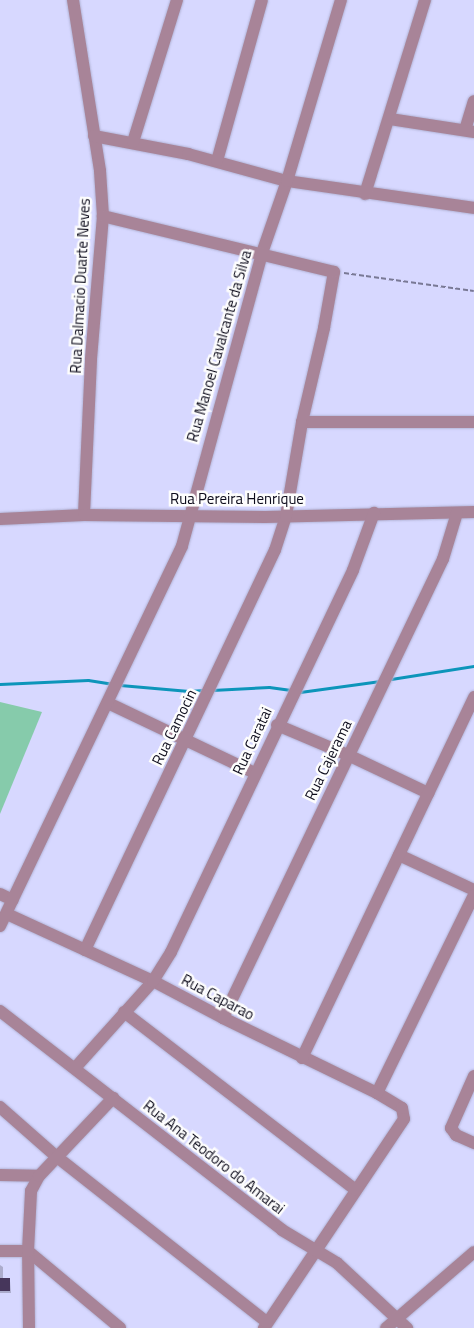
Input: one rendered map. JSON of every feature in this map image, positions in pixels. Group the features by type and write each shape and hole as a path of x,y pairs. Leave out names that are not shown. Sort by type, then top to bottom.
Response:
{"street":[{"name":"Rua Dalmacio Duarte Neves","path":"73,0 100,170 103,216 91,360 84,515"},
{"path":"133,142 177,0"},
{"path":"217,161 262,0"},
{"name":"Rua Manoel Cavalcante da Silva","path":"0,926 182,546 262,253 287,181 341,0"},
{"path":"365,194 390,119 425,0"},
{"path":"390,119 469,131 474,101"},
{"path":"94,136 133,142 217,161 287,181 365,194 474,208"},
{"path":"103,216 262,253 334,272"},
{"name":"Rua Camocin","path":"85,950 205,701 275,550 286,516 302,422 324,328 334,272"},
{"path":"302,422 474,422"},
{"name":"Rua Cajerama","path":"223,1018 443,559 457,512"},
{"name":"Rua Pereira Henrique","path":"0,519 84,515 286,516 474,512"},
{"name":"Rua Caratai","path":"75,1068 153,981 171,952 277,725 353,570 374,513"},
{"path":"302,1058 474,697"},
{"path":"110,699 185,741 255,773"},
{"path":"277,725 348,755 428,793"},
{"path":"399,855 474,890"},
{"path":"0,894 13,900"},
{"path":"377,1093 474,895"},
{"name":"Rua Caparao","path":"7,914 153,981 302,1058 399,1105 404,1112 404,1119 355,1189"},
{"name":"Rua Ana Teodoro do Amarai","path":"0,1011 282,1230 337,1263 407,1328"},
{"path":"0,1107 58,1157 266,1325 355,1189 124,1012"},
{"path":"473,1079 453,1124 452,1132 474,1142"},
{"path":"29,1328 28,1251 31,1191 39,1176 113,1098"},
{"path":"0,1175 39,1176"},
{"path":"0,1251 28,1251 120,1328"},
{"path":"386,1328 474,1252"}],"path":[{"path":"334,272 474,291"}],"green space":[{"path":"0,702 42,712 0,814"}],"building":[{"path":"0,1278 10,1278 10,1291 0,1291"}],"waterway":[{"path":"391,679 474,666"},
{"path":"0,684 88,680 112,684"},
{"path":"300,692 380,681"},
{"path":"120,685 189,691 204,690"},
{"path":"212,690 269,687 291,690"}]}
